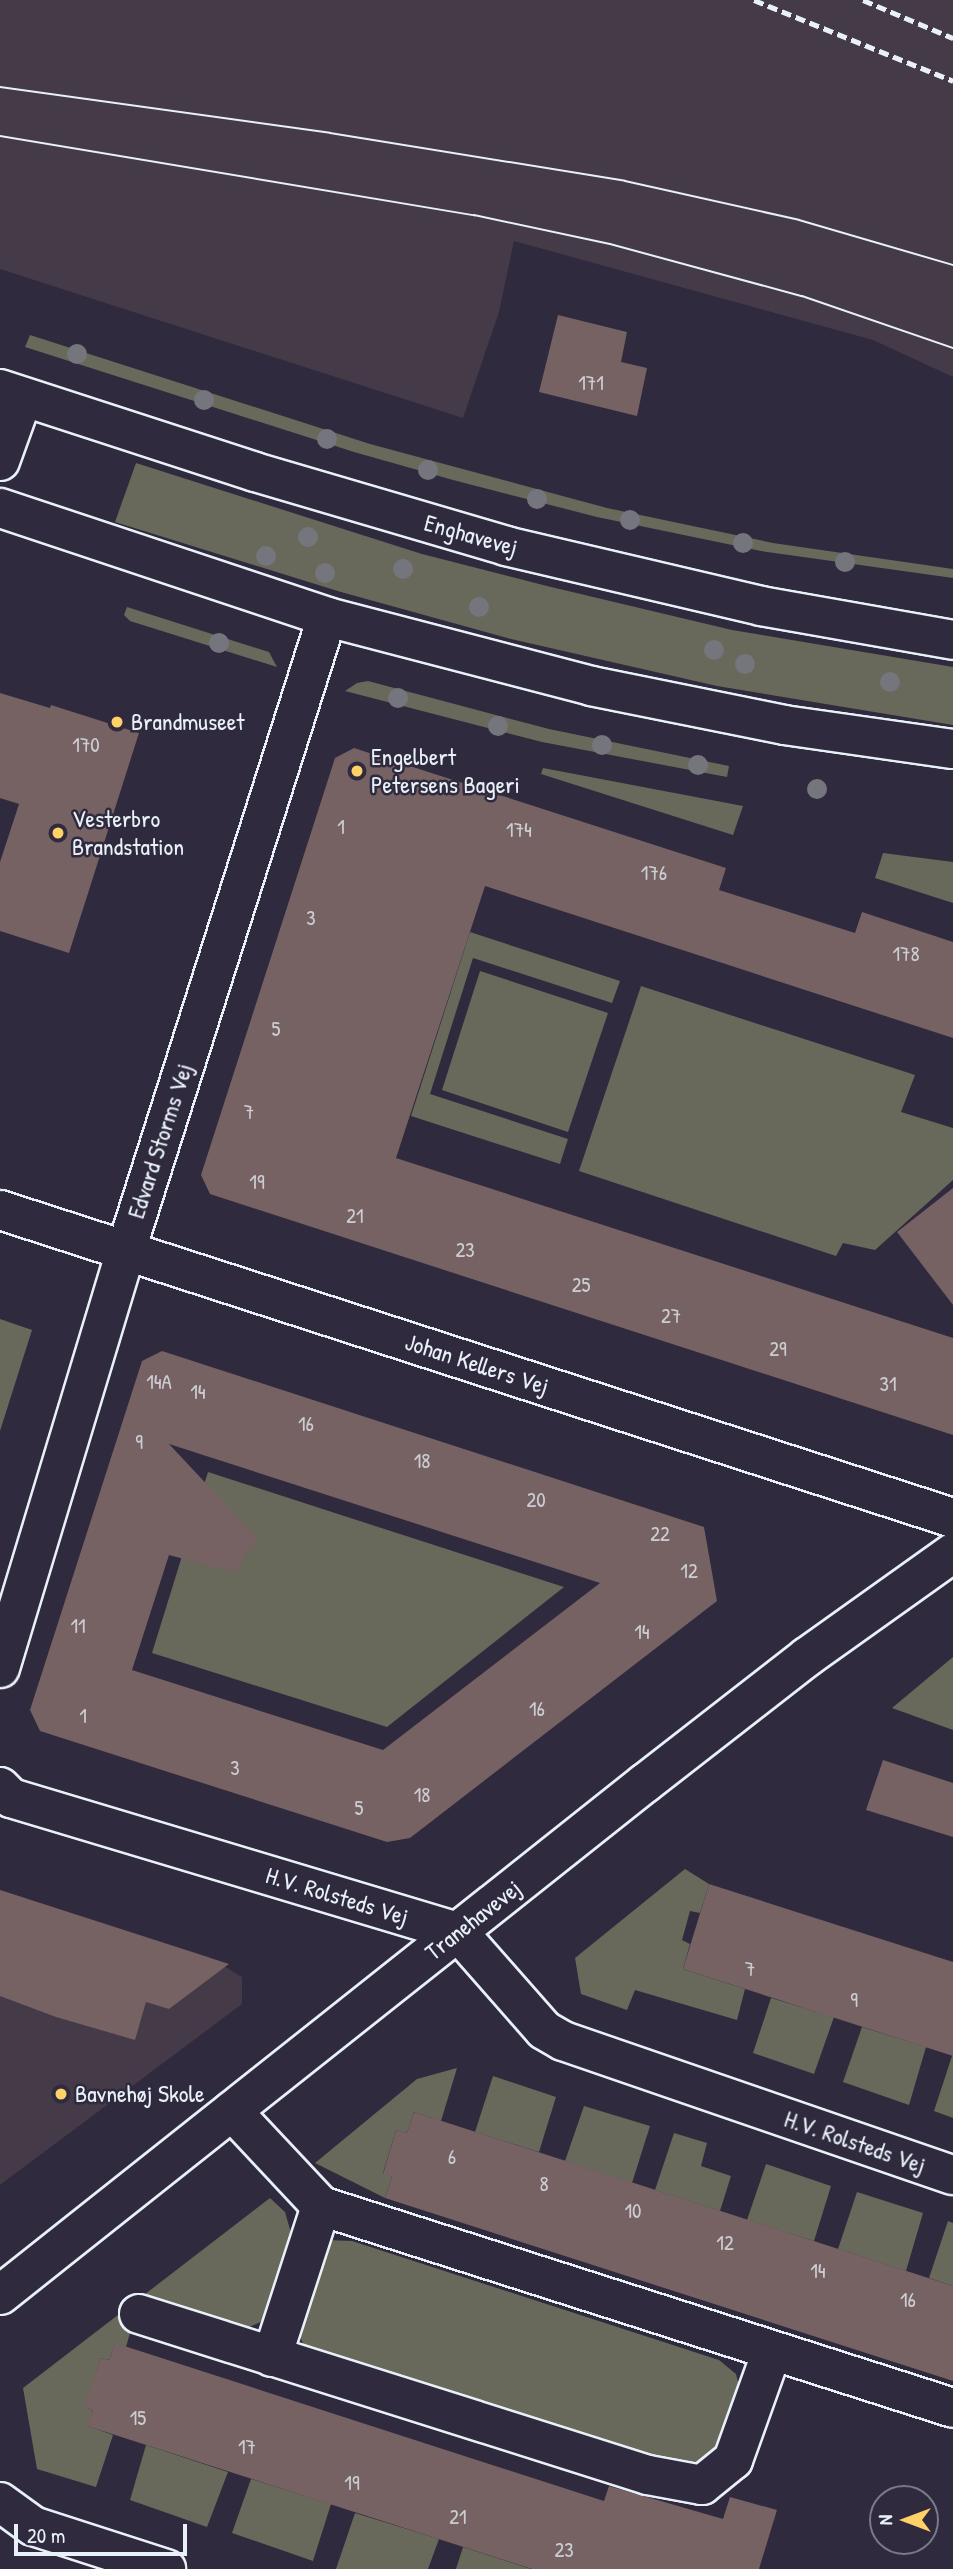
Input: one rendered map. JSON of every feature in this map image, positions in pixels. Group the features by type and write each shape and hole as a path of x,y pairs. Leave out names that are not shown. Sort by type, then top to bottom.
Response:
{"street":[{"path":"0,461 12,393"},
{"name":"Enghavevej","path":"12,393 255,472 506,547 761,606 953,640"},
{"path":"0,508 327,617 591,686 784,725 953,749"},
{"name":"Edvard Storms Vej","path":"0,1668 126,1250 327,617"},
{"name":"Johan Kellers Vej","path":"0,1210 953,1518"},
{"name":"Tranehavevej","path":"0,2295 807,1657 953,1553"},
{"name":"H.V. Rolsteds Vej","path":"0,1787 11,1798 458,1932 544,2030 563,2041 953,2175"},
{"path":"232,2111 321,2206 953,2408"},
{"path":"272,2357 321,2206"},
{"path":"139,2315 648,2475 702,2485 733,2460 772,2351"},
{"path":"0,2501 33,2526 166,2569"}],"shaded area":[{"path":"0,0 953,0 953,377 873,340 514,241 499,312 463,418 0,269"},
{"name":"Bavnehøj Skole","path":"0,1890 209,1957 242,1977 242,2004 0,2185"}],"green space":[{"path":"30,335 370,444 607,508 773,543 953,569 953,578 761,551 597,517 453,480 354,452 25,347"},
{"path":"136,463 422,554 547,586 732,630 953,667 953,725 717,686 511,639 341,592 115,522"},
{"path":"127,607 269,652 277,667 130,621 124,615"},
{"path":"368,681 549,729 729,766 727,777 542,742 345,691 357,683"},
{"path":"543,768 743,806 733,835 541,774"},
{"path":"883,853 953,862 953,903 875,878"},
{"path":"470,932 620,981 612,1003 473,958 430,1094 568,1139 560,1164 411,1116"},
{"path":"480,971 608,1013 568,1132 442,1090"},
{"path":"641,986 915,1075 901,1112 953,1128 953,1180 875,1250 843,1243 836,1256 579,1171"},
{"path":"0,1319 32,1330 0,1431"},
{"path":"208,1472 564,1587 387,1727 152,1653"},
{"path":"953,1657 953,1730 892,1708"},
{"path":"685,1869 709,1884 700,1913 690,1911 682,1940 690,1944 683,1969 745,1989 737,2020 635,1990 627,2010 581,1994 575,1958"},
{"path":"771,1998 834,2017 814,2074 753,2053"},
{"path":"862,2027 926,2047 909,2105 843,2082"},
{"path":"953,2056 953,2118 934,2111"},
{"path":"457,2068 441,2121 414,2112 407,2133 396,2130 383,2173 392,2177 385,2198 315,2163 417,2079"},
{"path":"493,2076 556,2097 539,2152 475,2132"},
{"path":"584,2106 650,2126 632,2183 565,2161"},
{"path":"674,2133 707,2143 701,2166 731,2176 720,2211 655,2190"},
{"path":"766,2164 831,2186 814,2241 747,2220"},
{"path":"857,2192 923,2213 906,2271 838,2249"},
{"path":"270,2198 285,2212 291,2233 265,2320 243,2330 140,2298"},
{"path":"948,2221 953,2223 953,2286 929,2278"},
{"path":"325,2240 352,2241 719,2360 736,2374 742,2398 721,2448 703,2461 680,2469 308,2354 297,2330"},
{"path":"140,2298 126,2347 115,2344 109,2360 101,2358 85,2407 93,2410 88,2426 113,2435 96,2487 37,2469 23,2388"},
{"path":"146,2445 228,2472 207,2527 130,2500"},
{"path":"251,2479 331,2504 313,2561 232,2533"},
{"path":"355,2513 439,2539 428,2569 336,2569"},
{"path":"463,2547 531,2569 456,2569"}],"building":[{"path":"558,315 627,332 621,362 647,368 637,416 539,392"},
{"name":"Vesterbro Brandstation","path":"0,693 50,708 51,705 139,733 69,953 0,931 0,862 19,804 0,798"},
{"path":"354,748 726,868 719,890 855,933 862,912 953,942 953,1038 485,886 396,1158 953,1338 953,1435 210,1194 201,1175 335,758"},
{"path":"953,1188 953,1305 897,1232"},
{"path":"162,1351 704,1527 717,1601 410,1838 387,1842 40,1731 30,1710 142,1361","holes":["169,1444 600,1583 383,1750 132,1670 169,1555 236,1573 245,1555 259,1540"]},
{"path":"883,1760 953,1783 953,1837 866,1810"},
{"path":"709,1884 953,1962 953,2056 683,1969"},
{"path":"0,1890 229,1964 169,2009 146,2002 135,2040 56,2017 0,1996"},
{"path":"414,2112 953,2286 953,2381 385,2198 392,2177 383,2174 396,2130 407,2133"},
{"path":"115,2343 604,2501 609,2486 723,2519 730,2497 777,2510 759,2569 532,2569 87,2426 93,2410 84,2407 101,2358 109,2360"}],"tram line":[{"path":"0,87 330,133 625,181 799,220 953,265"},
{"path":"0,136 474,215 610,244 802,296 953,348"}],"railway":[{"path":"754,0 953,81"},
{"path":"863,0 953,38"}],"place":[{"name":"Brandmuseet","path":"117,722"},
{"name":"Engelbert Petersens Bageri","path":"357,771"},
{"name":"Vesterbro Brandstation","path":"58,833"},
{"name":"Bavnehøj Skole","path":"61,2094"}]}
